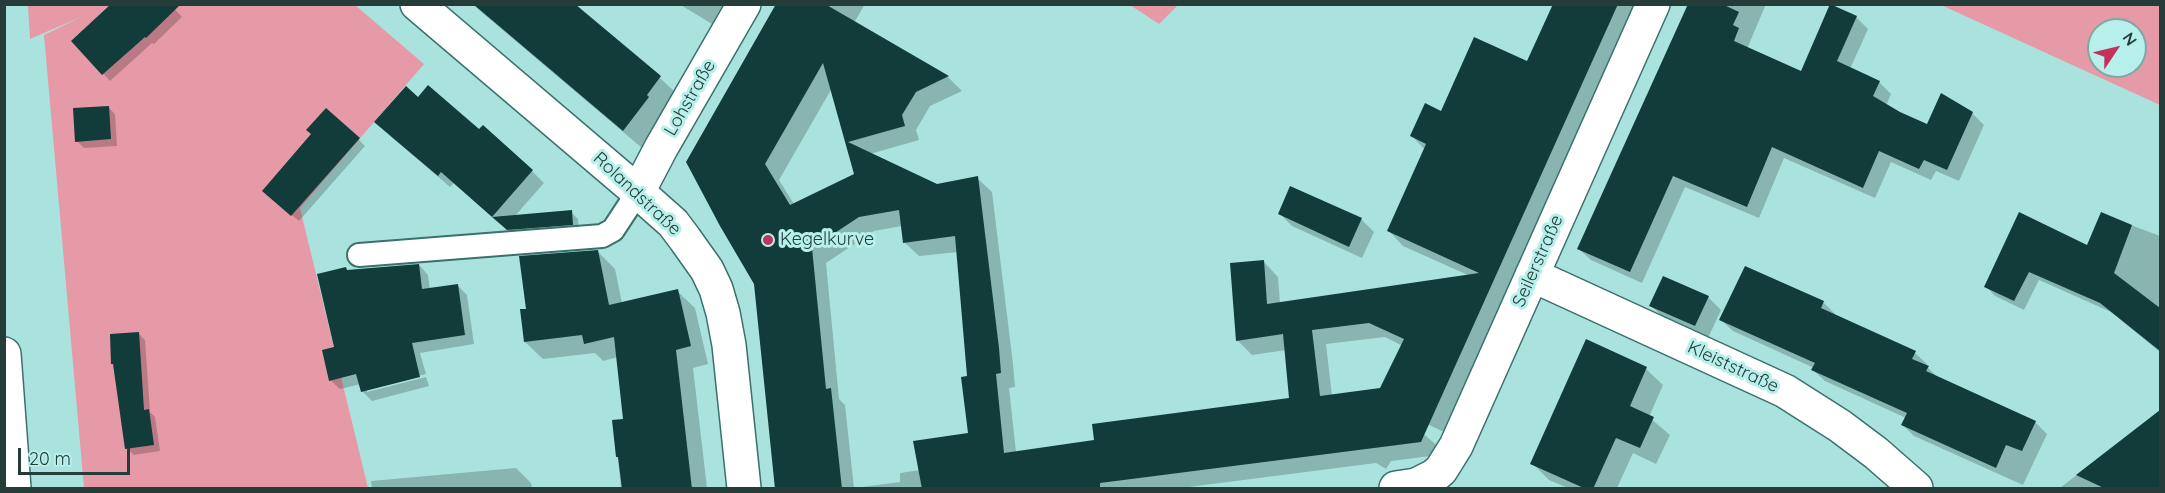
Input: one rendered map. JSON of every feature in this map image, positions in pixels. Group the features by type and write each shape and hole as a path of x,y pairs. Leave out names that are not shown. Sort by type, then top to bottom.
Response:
{"street":[{"name":"Rolandstraße","path":"417,4 638,192 686,239 716,289 729,345 744,489"},
{"name":"Lohstraße","path":"638,192 744,4"},
{"name":"Seilerstraße","path":"1396,489 1416,485 1434,476 1448,460 1653,4"},
{"name":"Kleiststraße","path":"1532,275 1785,392 1849,433 1898,471 1916,489"},
{"path":"4,354 14,489"}],"lane":[{"path":"359,255 602,236 613,230 638,192"}],"shaded area":[{"path":"28,5 355,5 424,64 300,208 368,488 84,488 44,35 81,17 30,39"},
{"path":"1130,5 1178,5 1159,24"},
{"path":"1941,5 2160,5 2160,105 2101,78 2147,78 2147,18 2087,18 2087,72"}],"building":[{"path":"111,4 181,4 146,38 102,75 71,41"},
{"path":"473,4 575,4 661,76 647,95 649,97 623,131"},
{"path":"776,4 825,4 949,76 916,92 902,115 905,126 848,142 937,184 978,176 999,348 1001,373 996,374 1004,453 1094,440 1092,424 1289,398 1283,334 1236,341 1230,263 1264,260 1267,304 1479,273 1387,231 1426,144 1410,136 1425,103 1441,111 1474,37 1527,61 1553,4 1618,4 1421,442 1100,483 1100,489 922,489 913,441 968,433 961,377 967,376 955,236 903,243 899,210 859,217 812,248 826,389 831,388 842,489 775,489 754,284 686,162","holes":["823,63 854,174 790,205 765,164","1369,323 1404,339 1380,388 1320,396 1312,330"]},
{"path":"1688,4 1722,4 1739,12 1733,25 1739,28 1734,41 1801,71 1830,4 1857,16 1837,61 1880,81 1873,96 1927,124 1941,93 1973,112 1947,170 1924,160 1919,169 1879,151 1863,188 1772,147 1747,207 1673,176 1630,272 1577,249"},
{"path":"428,85 479,129 483,125 533,170 492,217 441,172 438,176 374,122 406,86 418,97"},
{"path":"109,106 111,139 75,142 73,108"},
{"path":"326,108 360,138 291,216 262,191 311,134 306,130"},
{"path":"1290,186 1362,218 1349,247 1278,214"},
{"path":"572,210 573,225 507,230 492,217"},
{"path":"2019,212 2087,245 2101,212 2132,225 2114,273 2160,308 2160,351 2100,303 2029,272 2014,301 1984,287"},
{"path":"598,250 609,305 678,289 691,346 676,350 692,489 622,489 612,420 623,419 614,337 584,344 582,335 524,342 520,309 526,309 519,256"},
{"path":"419,264 422,289 458,284 465,335 412,343 420,377 361,392 356,374 329,381 322,350 334,347 317,274 346,267 347,270"},
{"path":"1745,266 1824,301 1821,308 1916,351 1912,359 1929,366 1926,371 2036,421 2022,451 2006,445 1996,468 1901,425 1907,413 1811,370 1815,363 1719,320"},
{"path":"1663,276 1709,296 1695,326 1649,306"},
{"path":"139,332 144,410 149,409 154,445 125,449 113,364 111,364 110,334"},
{"path":"1586,339 1647,367 1630,406 1654,417 1640,448 1616,438 1593,489 1586,489 1530,464"},
{"path":"2160,410 2160,489 2106,489 2076,475"}],"place":[{"name":"Kegelkurve","path":"768,240"}]}
